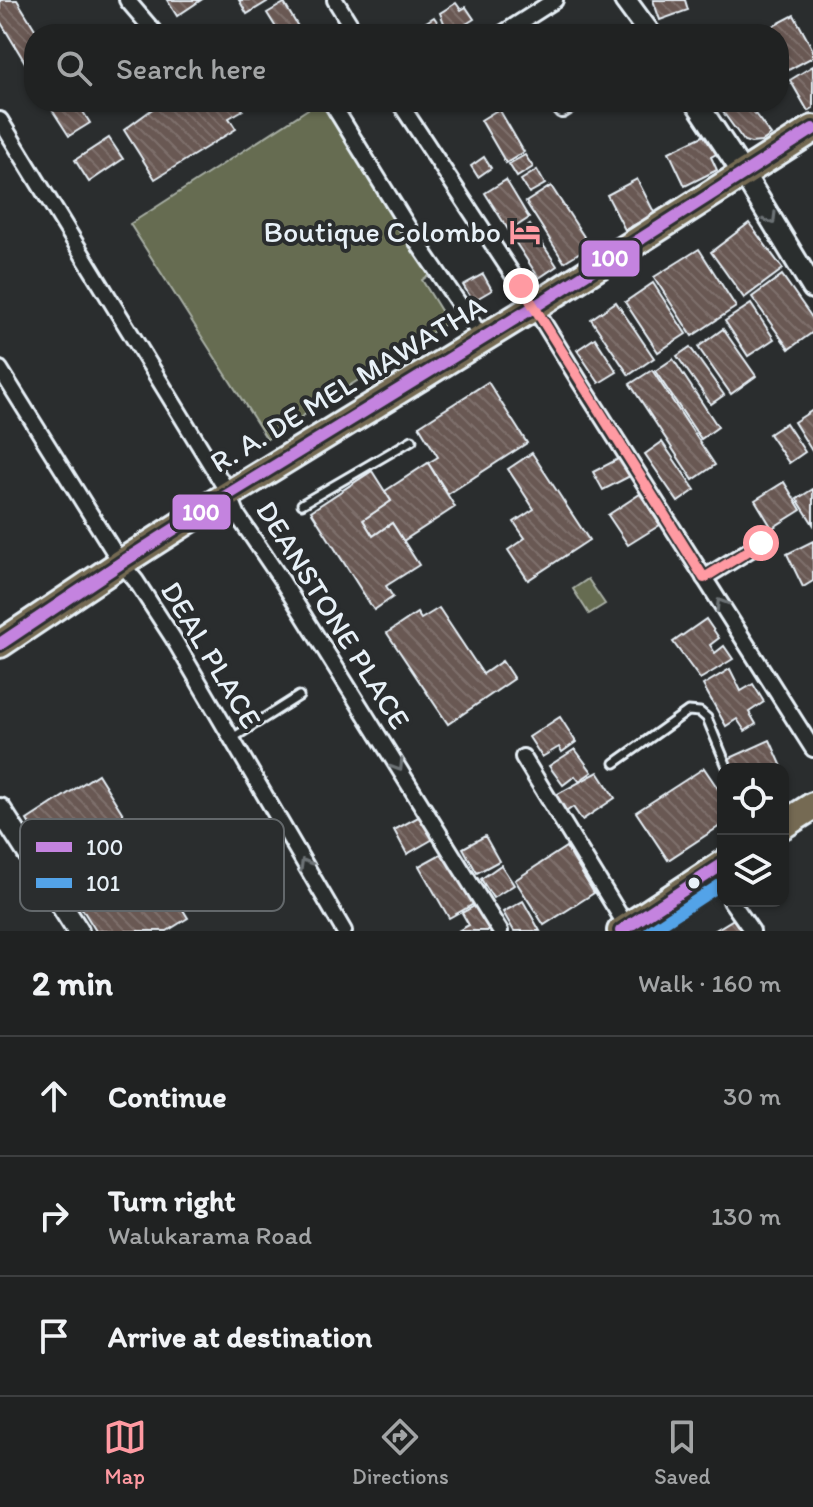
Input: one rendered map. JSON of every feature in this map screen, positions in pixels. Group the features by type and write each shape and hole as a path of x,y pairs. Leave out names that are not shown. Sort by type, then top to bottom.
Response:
{"highway":[{"name":"R. A. DE MEL MAWATHA","path":"0,644 229,494 483,339 813,129"},
{"path":"789,821 813,806"},
{"path":"640,926 717,876"}],"main road":[{"path":"625,0 643,24"},
{"path":"703,112 813,288"},
{"path":"0,809 20,840"},
{"path":"65,911 78,931"}],"street":[{"path":"127,0 147,24"},
{"path":"335,0 350,24"},
{"path":"518,24 555,0"},
{"path":"337,112 419,245 483,339"},
{"path":"406,112 534,307 813,749"},
{"name":"DEANSTONE PLACE","path":"0,120 229,494 238,516 291,594 500,931"},
{"name":"DEAL PLACE","path":"0,369 121,563 173,638 278,819"},
{"path":"704,578 761,543"},
{"path":"523,757 640,926"},
{"name":"DEAL PLACE","path":"284,829 344,931"},
{"path":"735,907 752,931"}],"lane":[{"path":"302,504 412,440"},
{"path":"231,739 299,696"},
{"path":"615,763 688,711 700,712 707,718 726,763"}],"green space":[{"path":"304,112 340,112 439,268 422,280 448,322 267,439 130,224"},
{"path":"588,579 605,604 589,614 573,589"}],"building":[{"path":"0,0 17,0 32,24 24,24 24,61 0,21"},
{"path":"167,0 201,0 177,16"},
{"path":"239,0 270,0 247,14"},
{"path":"653,0 685,0 688,10 660,20"},
{"path":"284,3 296,24 274,24 267,13"},
{"path":"456,3 461,10 466,7 474,19 466,24 443,24 440,13"},
{"path":"794,15 813,50 813,57 789,70 789,24 777,24"},
{"path":"434,17 439,24 423,24"},
{"path":"813,66 813,108 808,111 790,80"},
{"path":"53,112 83,112 90,123 69,136"},
{"path":"148,112 240,112 229,118 236,129 155,179 124,130"},
{"path":"494,112 501,112 524,152 506,163 481,120"},
{"path":"723,112 754,112 771,135 761,142 744,141"},
{"path":"711,132 720,152 711,157 717,170 685,186 669,152"},
{"path":"109,138 123,159 89,182 75,160"},
{"path":"525,155 533,167 517,177 509,164"},
{"path":"484,157 491,168 478,177 471,166"},
{"path":"537,170 545,184 529,193 521,180"},
{"path":"637,179 655,214 625,230 607,195"},
{"path":"506,180 529,218 509,231 485,193"},
{"path":"551,186 590,246 564,262 526,202"},
{"path":"749,223 783,269 744,298 711,252"},
{"path":"530,225 557,266 539,278 512,237"},
{"path":"699,249 736,307 692,336 654,277"},
{"path":"483,274 492,290 473,301 463,285"},
{"path":"782,275 813,319 813,332 789,349 752,297"},
{"path":"653,283 686,334 658,352 625,302"},
{"path":"616,302 654,358 629,375 591,319"},
{"path":"751,304 774,339 748,356 725,321"},
{"path":"723,329 756,376 731,394 698,347"},
{"path":"595,338 617,372 599,383 577,350"},
{"path":"690,347 724,395 711,404 677,356"},
{"path":"673,359 718,427 701,439 655,371"},
{"path":"652,370 715,465 693,480 630,384"},
{"path":"488,382 527,443 448,494 428,463 438,457 419,426"},
{"path":"813,410 813,450 812,451 794,422"},
{"path":"786,423 805,452 789,463 769,434"},
{"path":"662,442 695,490 678,502 645,454"},
{"path":"532,453 589,540 528,580 508,550 525,538 514,522 534,509 508,469"},
{"path":"620,458 630,476 603,490 593,472"},
{"path":"428,463 455,507 403,541 392,523 373,536 363,520 391,501 385,491"},
{"path":"372,471 391,501 363,520 373,536 392,523 419,565 386,586 393,597 374,610 311,511"},
{"path":"784,482 801,510 772,528 755,500"},
{"path":"813,489 813,524 797,499"},
{"path":"640,494 660,525 628,545 608,515"},
{"path":"813,541 813,581 803,587 787,554"},
{"path":"439,608 483,674 502,661 514,679 448,724 387,633 417,613 421,619"},
{"path":"706,619 719,638 710,645 715,653 724,646 733,659 700,679 673,642"},
{"path":"730,669 741,691 753,684 764,702 749,712 756,724 745,731 737,719 726,726 703,685"},
{"path":"560,717 576,742 562,752 559,747 542,757 529,737"},
{"path":"770,740 780,763 730,763 728,759"},
{"path":"575,749 592,772 579,781 575,776 563,785 549,766"},
{"path":"704,768 717,787 717,828 668,860 636,812"},
{"path":"598,772 615,798 582,820 573,807 563,814 552,797"},
{"path":"98,774 126,819 29,819"},
{"path":"422,815 435,838 407,854 394,830"},
{"path":"485,836 499,861 477,873 463,848"},
{"path":"566,847 594,893 544,925 515,880"},
{"path":"448,850 477,902 449,918 419,866"},
{"path":"501,865 514,885 493,898 481,879"},
{"path":"523,901 540,931 514,931 503,912"},
{"path":"480,903 496,931 458,931 469,925 462,913"},
{"path":"84,911 184,911 188,918 167,931 96,931"},
{"path":"737,917 745,931 714,931"}],"transit line":[{"name":"100","path":"0,644 229,494 534,307 813,129"},
{"name":"100","path":"621,931 717,868"},
{"name":"101","path":"650,931 717,887"}],"place":[{"name":"Boutique Colombo","path":"525,232"}],"route":[{"path":"521,286 704,578 761,543"}]}
